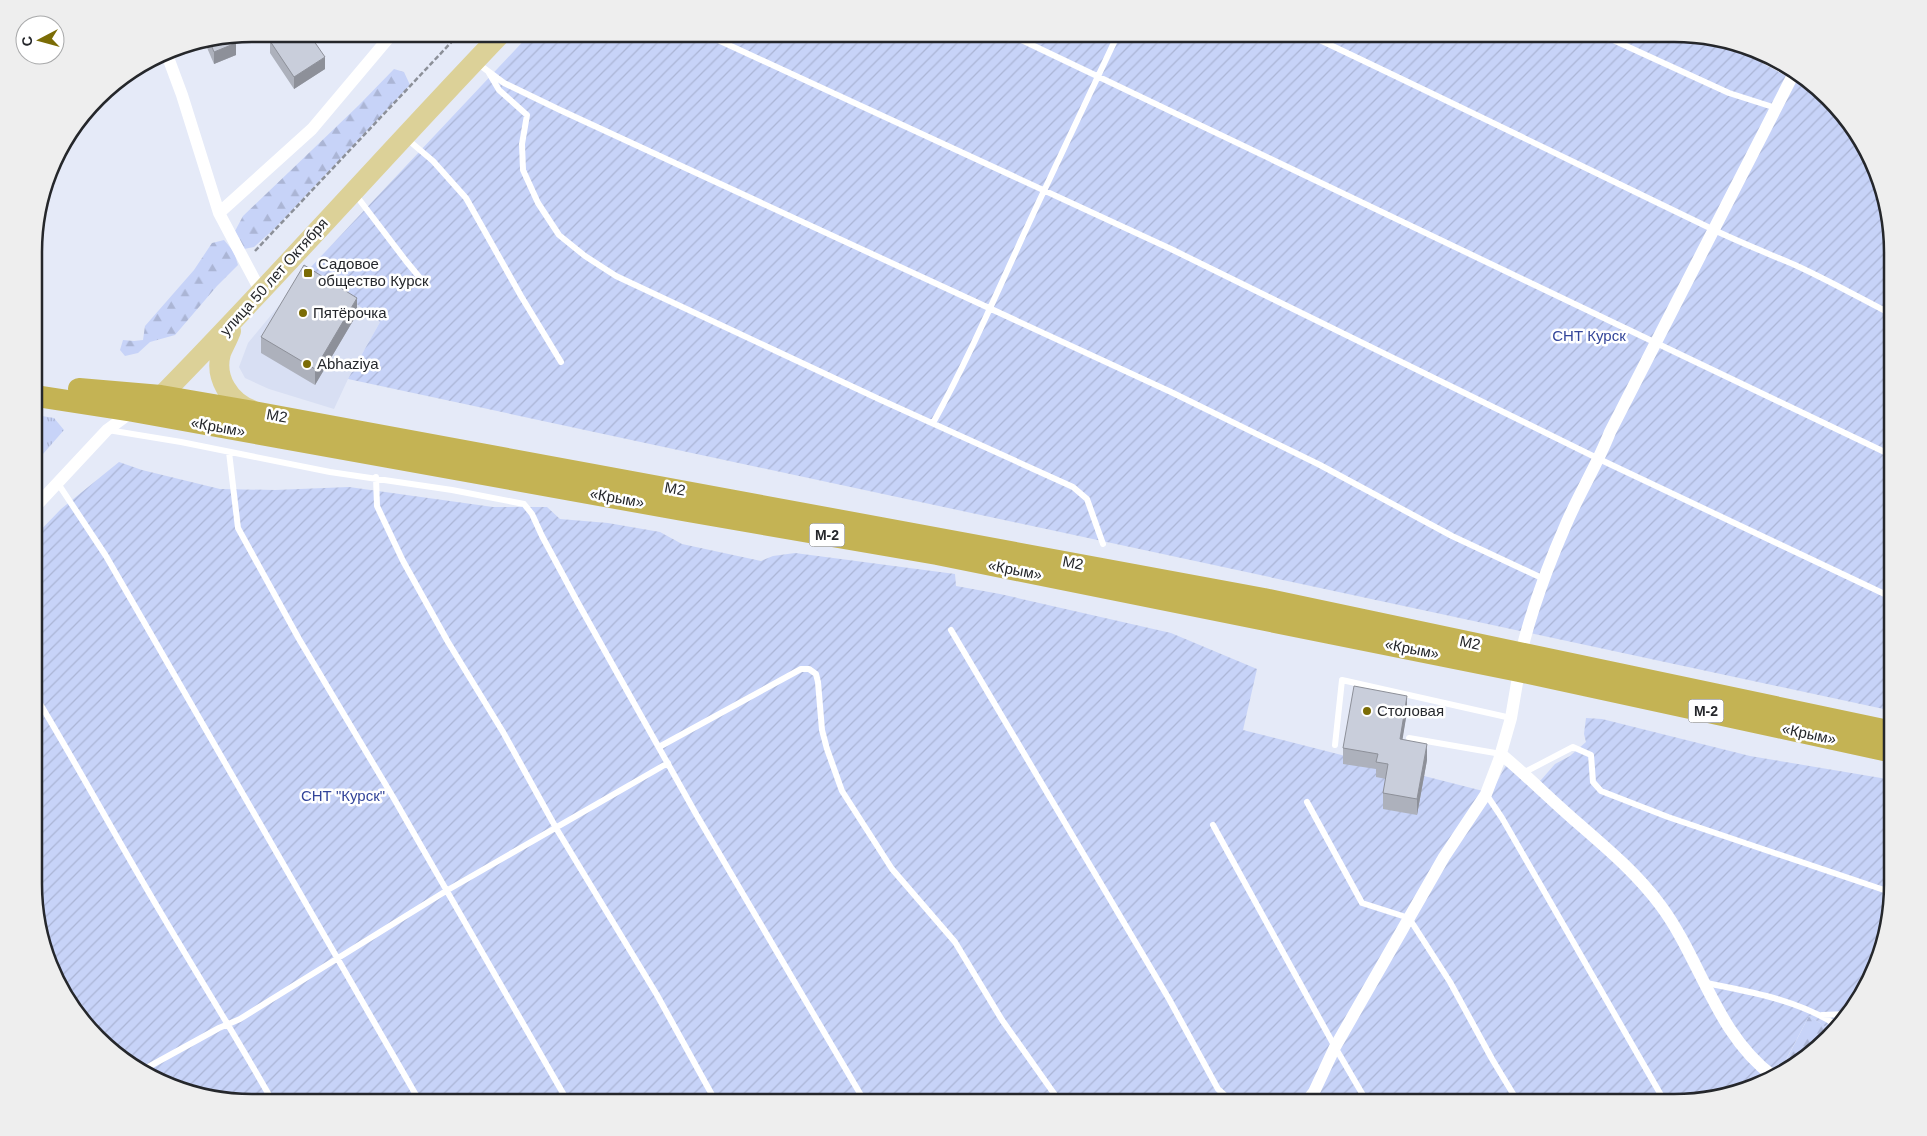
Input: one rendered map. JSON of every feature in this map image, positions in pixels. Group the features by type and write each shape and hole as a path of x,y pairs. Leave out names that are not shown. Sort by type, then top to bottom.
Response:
{"highway":[{"name":"М2","path":"43,384 162,396 259,413 1254,597 1520,662 1884,730"},
{"name":"«Крым»","path":"43,397 133,411 937,554 1520,662 1884,750"}],"main road":[{"name":"улица 50 лет Октября","path":"133,411 162,396 237,319 404,137 487,53"},
{"path":"237,319 221,355 220,369 223,383 231,397 244,407 259,413"}],"street":[{"path":"219,213 312,129 385,42"},
{"path":"169,60 182,94 219,213 261,292"},
{"path":"1312,1094 1335,1047 1444,857 1486,794 1501,754 1510,718 1520,662 1544,579 1567,521 1599,459 1610,432 1792,78"},
{"name":"улица 50 лет Октября","path":"43,498 107,430 133,411"},
{"path":"1501,754 1619,859 1660,904 1678,931 1706,983 1714,1004 1729,1029 1748,1052 1768,1071"}],"lane":[{"path":"478,42 487,53 504,83 1171,392 1311,460 1452,536 1544,579"},
{"path":"722,42 1171,249 1599,459 1884,594"},
{"path":"1026,42 1884,452"},
{"path":"933,423 961,372 1114,42"},
{"path":"1324,42 1714,230 1797,266 1884,310"},
{"path":"1617,42 1729,93 1776,108"},
{"path":"487,53 499,90 527,116 522,144 523,170 538,203 559,236 616,276 1074,487 1087,499 1103,544"},
{"path":"404,137 432,161 466,198 521,296 561,362"},
{"path":"353,191 425,284"},
{"path":"107,430 181,442 330,472 376,477 524,504 532,514 574,595 668,763 860,1094"},
{"path":"229,452 238,528 299,639 393,797 563,1094"},
{"path":"376,477 377,506 403,561 556,828 657,995 712,1094"},
{"path":"57,482 106,556 415,1094"},
{"path":"951,630 1164,990 1218,1089 1223,1094"},
{"path":"659,747 801,669 809,669 816,674 824,739 842,791 892,869 955,942 1002,1020 1054,1094"},
{"path":"1336,745 1342,680 1510,718"},
{"path":"43,708 268,1094"},
{"path":"1410,738 1501,754"},
{"path":"1523,772 1573,746 1592,754 1592,782 1601,791 1668,817 1884,890"},
{"path":"150,1066 240,1019 446,891 668,763"},
{"path":"1486,794 1507,826 1660,1094"},
{"path":"1307,802 1362,902 1409,918 1450,982 1513,1094"},
{"path":"1213,825 1362,1094"},
{"path":"1706,983 1751,992 1794,1005 1822,1016 1832,1022"},
{"path":"1822,1016 1838,1015"}],"path":[{"path":"244,262 451,42"}],"shaded area":[{"path":"310,268 380,322 348,379 334,409 269,389 245,378 239,367 248,343"}],"green space":[{"name":"СНТ Курск","path":"522,42 1674,42 1702,44 1729,50 1767,64 1791,78 1823,104 1849,136 1863,160 1877,198 1884,239 1884,709 348,379 380,322 310,268"},
{"path":"394,69 404,72 410,85 275,228 254,247 244,249 235,231 243,216"},
{"path":"224,240 234,252 238,265 217,286 175,335 150,342 138,353 125,356 120,350 123,340 143,340 145,326 194,270 212,243"},
{"path":"43,416 54,418 64,430 43,454"},
{"name":"СНТ \"Курск\"","path":"119,462 142,470 220,489 275,490 349,487 493,507 547,507 560,519 608,523 660,532 682,544 761,561 773,556 795,553 955,574 956,586 1000,594 1171,633 1257,669 1243,730 1491,793 1506,765 1532,786 1541,780 1555,764 1570,756 1586,742 1584,734 1586,718 1602,719 1750,756 1884,778 1884,897 1877,938 1863,976 1849,1000 1827,1028 1809,1016 1785,1061 1767,1072 1742,1082 1702,1092 1674,1094 253,1094 225,1092 198,1086 160,1072 136,1058 104,1032 78,1000 64,976 50,938 43,897 43,528 61,509"},
{"path":"1809,1016 1827,1028 1802,1050 1786,1061"}],"building":[{"path":"271,42 315,42 325,57 294,77"},
{"path":"235,43 214,52 212,47"},
{"path":"304,265 357,298 315,369 261,337"},
{"path":"1354,686 1407,696 1400,739 1427,744 1417,799 1383,793 1388,764 1376,762 1378,754 1343,748"}],"place":[{"name":"Садовое общество Курск","path":"308,273"},
{"name":"Пятёрочка","path":"303,313"},
{"name":"Abhaziya","path":"307,364"},
{"name":"Столовая","path":"1367,711"}]}
